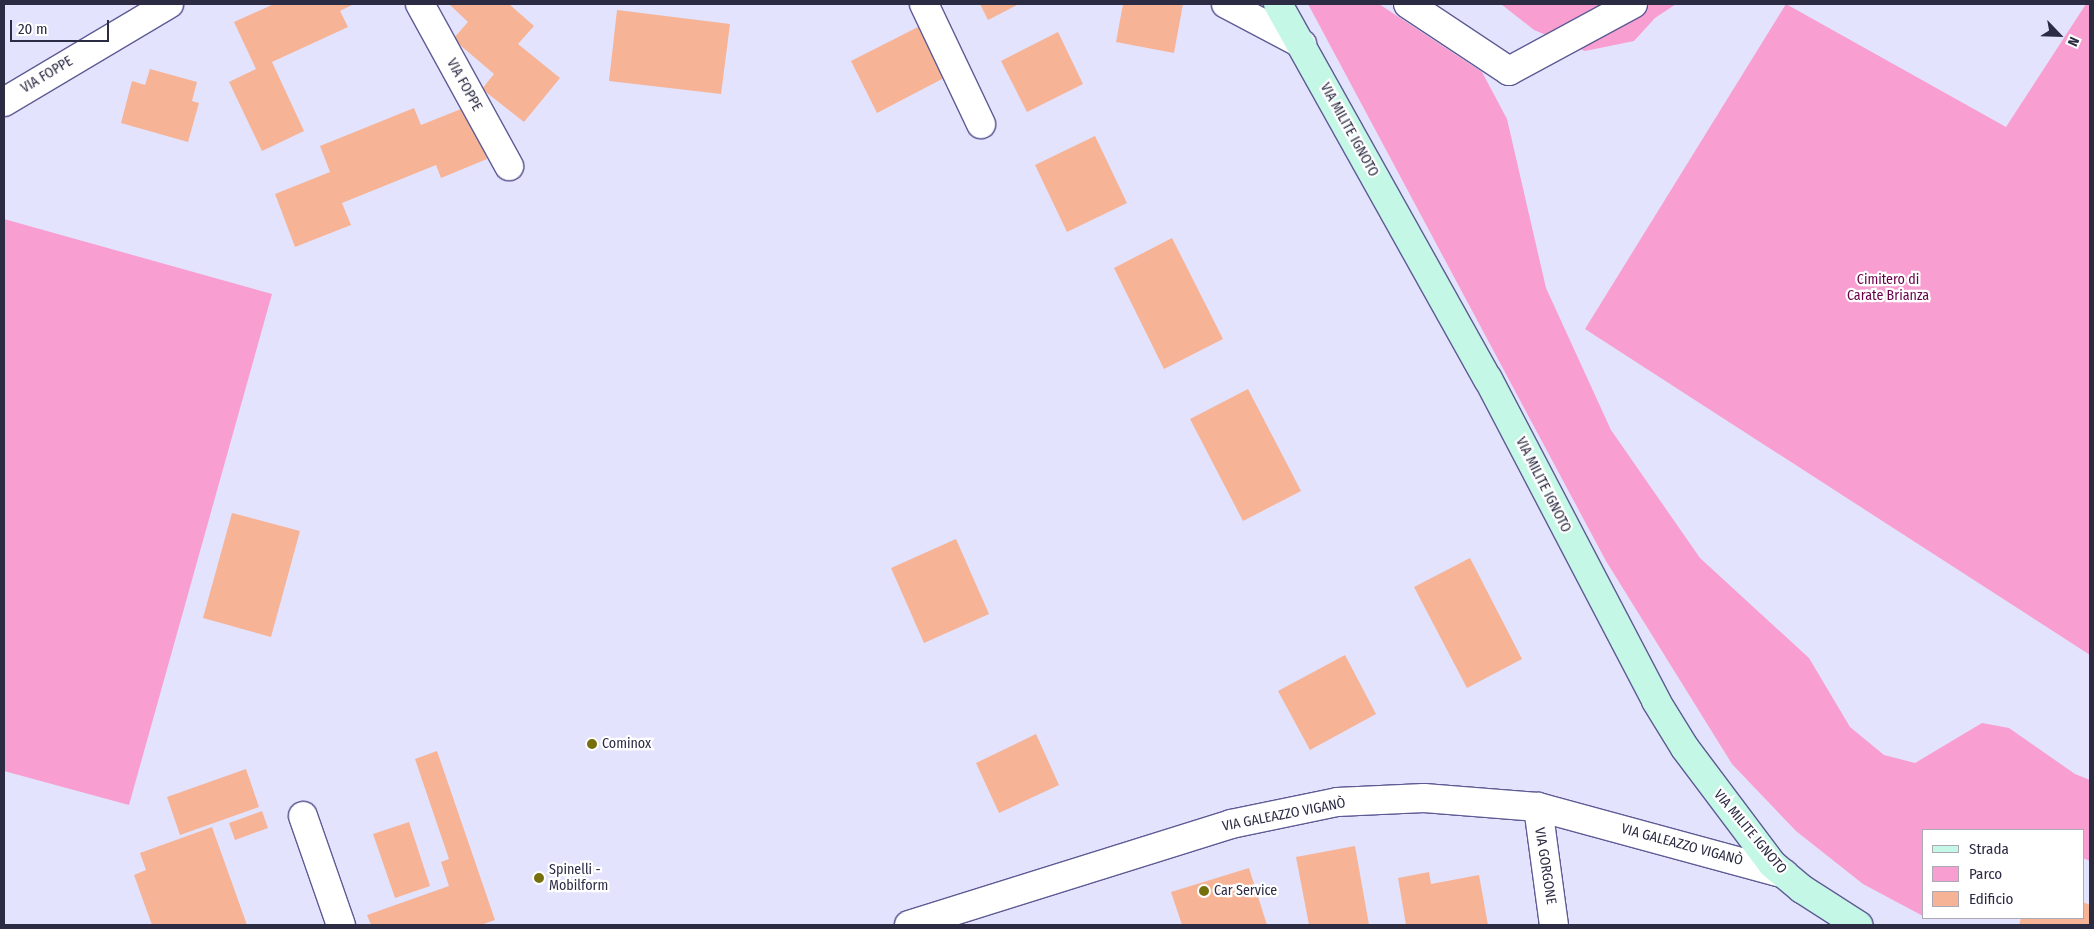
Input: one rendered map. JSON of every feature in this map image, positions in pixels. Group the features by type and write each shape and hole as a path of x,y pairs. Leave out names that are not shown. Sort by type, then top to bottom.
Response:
{"street":[{"name":"VIA FOPPE","path":"4,102 169,4"},
{"name":"VIA FOPPE","path":"420,4 509,166"},
{"path":"924,4 980,124"},
{"path":"1226,4 1302,44"},
{"name":"VIA MILITE IGNOTO","path":"1278,4 1488,379 1656,701 1720,797 1784,874 1858,925"},
{"path":"1408,4 1509,71 1633,4"},
{"name":"VIA GALEAZZO VIGANÒ","path":"909,925 1231,824 1337,802 1424,798 1538,807 1784,874"},
{"name":"VIA GORGONE","path":"1538,807 1554,925"},
{"path":"303,816 342,925"}],"green space":[{"path":"1308,4 1379,4 1482,72 1507,119 1546,288 1611,430 1700,558 1809,658 1850,727 1884,755 1915,763 1982,723 2009,728 2075,774 2090,780 2090,861 2084,858 2084,829 1922,829 1922,915 1863,884 1796,831 1732,764 1606,561"},
{"path":"1501,4 1676,4 1655,18 1634,41 1585,51 1534,30"},
{"name":"Cimitero di Carate Brianza","path":"1786,4 2006,127 2086,4 2090,4 2090,655 1585,329"},
{"path":"4,219 272,294 129,805 4,771"}],"building":[{"path":"274,4 354,4 340,11 348,27 272,62 304,131 262,151 229,82 256,69 234,22"},
{"path":"449,4 509,4 534,26 518,44 560,78 524,122 482,89 494,74 453,39 468,22"},
{"path":"980,4 1019,4 988,20"},
{"path":"1123,4 1183,4 1174,53 1116,42"},
{"path":"617,10 730,24 721,94 609,81"},
{"path":"918,27 944,78 877,113 851,61"},
{"path":"1058,32 1083,84 1027,112 1001,61"},
{"path":"150,69 197,82 192,101 199,103 188,142 121,123 132,81 145,85"},
{"path":"466,107 487,159 441,178 436,165 342,203 351,225 295,247 275,194 330,172 320,146 414,108 421,125"},
{"path":"1095,136 1127,203 1067,232 1035,165"},
{"path":"1172,238 1223,339 1164,369 1114,268"},
{"path":"1248,389 1301,491 1243,521 1190,419"},
{"path":"232,513 300,531 271,637 203,618"},
{"path":"956,539 989,614 924,643 891,568"},
{"path":"1470,558 1522,659 1467,688 1414,587"},
{"path":"1345,655 1376,714 1310,750 1278,691"},
{"path":"1036,734 1059,785 999,813 976,763"},
{"path":"437,751 495,920 481,925 371,925 367,915 449,886 441,862 449,859 415,759"},
{"path":"246,769 259,807 180,835 167,797"},
{"path":"262,811 268,828 235,840 229,823"},
{"path":"409,822 430,886 395,898 373,834"},
{"path":"212,827 247,925 152,925 134,875 146,870 140,853"},
{"path":"1355,846 1369,925 1309,925 1296,857"},
{"path":"1249,868 1267,925 1182,925 1171,892"},
{"path":"1429,872 1431,884 1479,875 1488,925 1406,925 1398,878"},
{"path":"2084,902 2090,905 2090,925 2019,925 2021,919 2084,919"}],"place":[{"name":"Cominox","path":"592,744"},
{"name":"Spinelli - Mobilform","path":"539,878"},
{"name":"Car Service","path":"1204,891"}]}
